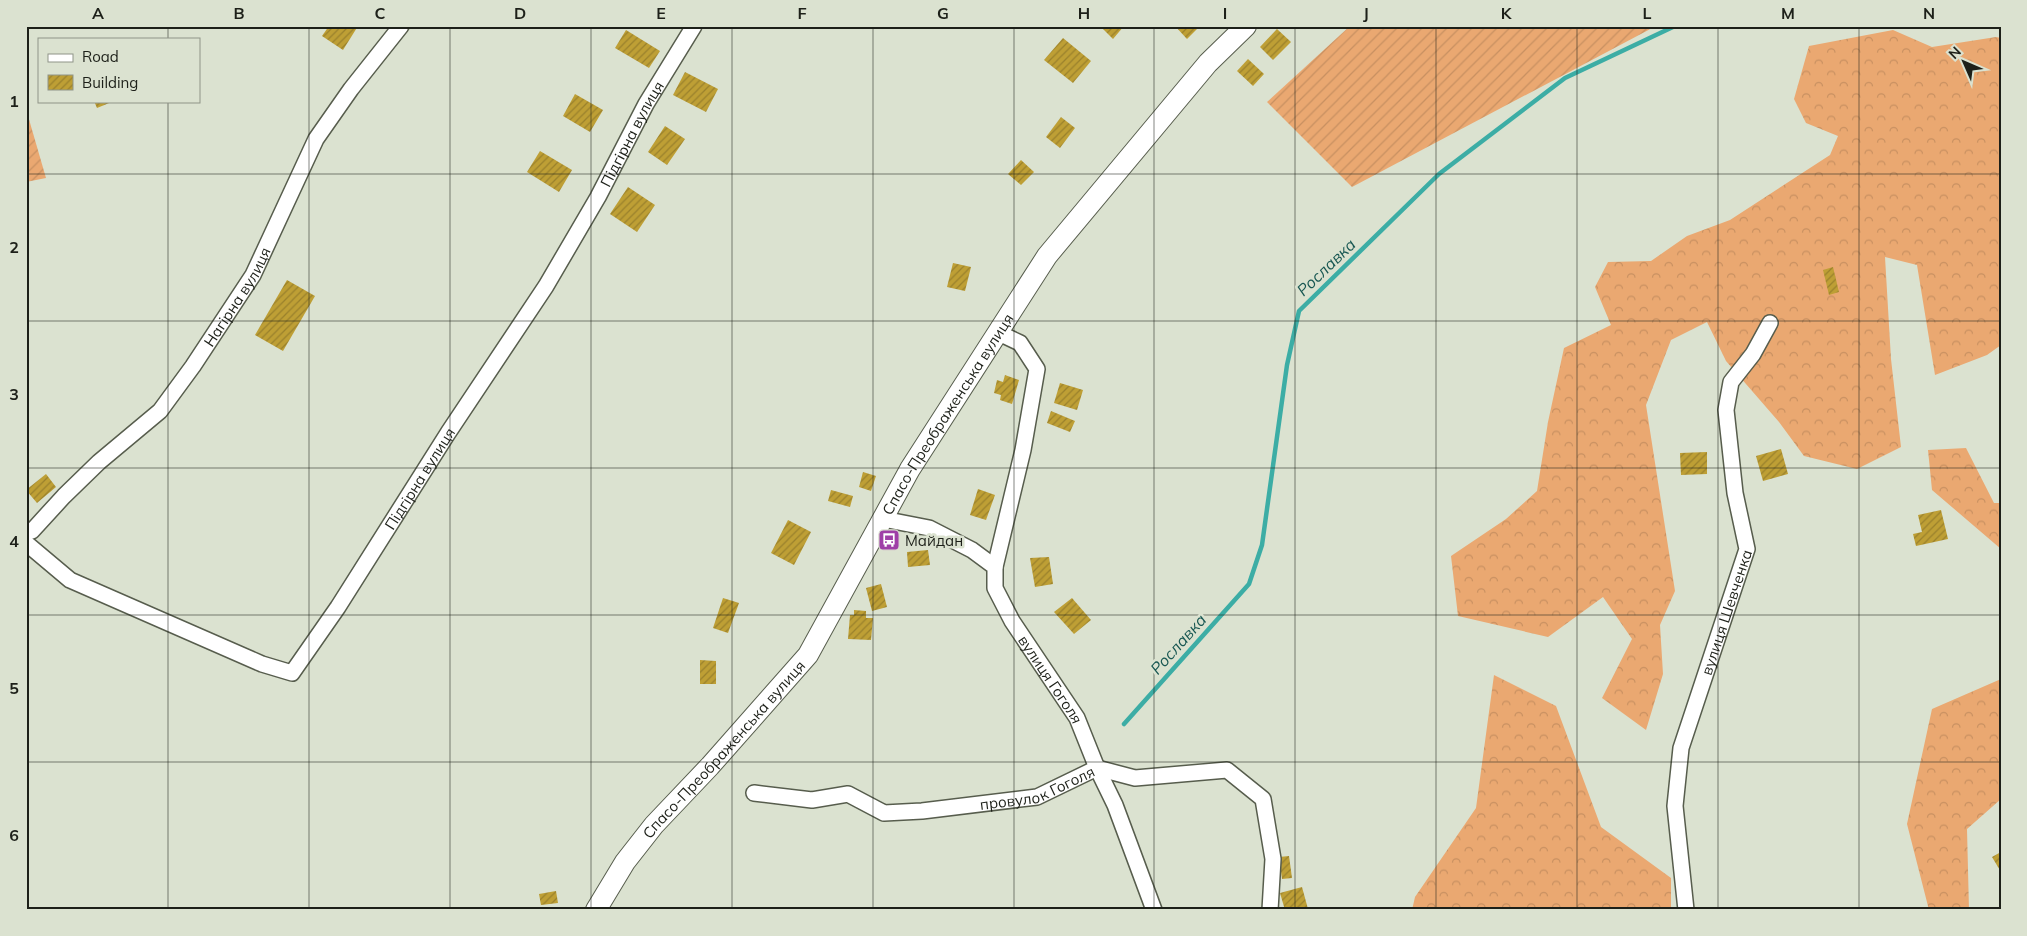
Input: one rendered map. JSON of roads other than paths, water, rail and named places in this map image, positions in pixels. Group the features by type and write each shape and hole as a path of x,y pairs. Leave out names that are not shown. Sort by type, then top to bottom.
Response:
{"street":[{"name":"Нагірна вулиця","path":"26,532 32,531 99,462 160,411 194,366 253,275 316,139 351,89 401,26"},
{"name":"Підгірна вулиця","path":"26,544 70,580 262,664 292,673 338,607 448,433 546,286 598,197 646,104 694,26"},
{"name":"Спасо-Преображенська вулиця","path":"596,910 625,862 654,825 710,766 808,655 910,469 1047,256 1208,63 1246,26"},
{"name":"вулиця Шевченка","path":"1686,910 1675,806 1681,748 1747,549 1735,493 1726,410 1731,382 1753,354 1770,323"},
{"name":"вулиця Гоголя","path":"999,332 1020,343 1037,369 1023,450 995,567 995,588 1012,621 1077,718 1097,768 1115,805 1154,910"},
{"path":"883,519 929,528 972,550 995,567"},
{"name":"провулок Гоголя","path":"754,794 812,800 848,794 884,813 922,811 1037,796 1097,768 1135,778 1226,770 1263,799 1273,859 1270,910"}],"waterway":[{"name":"Рославка","path":"1124,724 1249,584 1262,545 1287,365 1299,311 1439,174 1565,78 1675,26"}],"place":[{"name":"Майдан","path":"889,540"}]}
